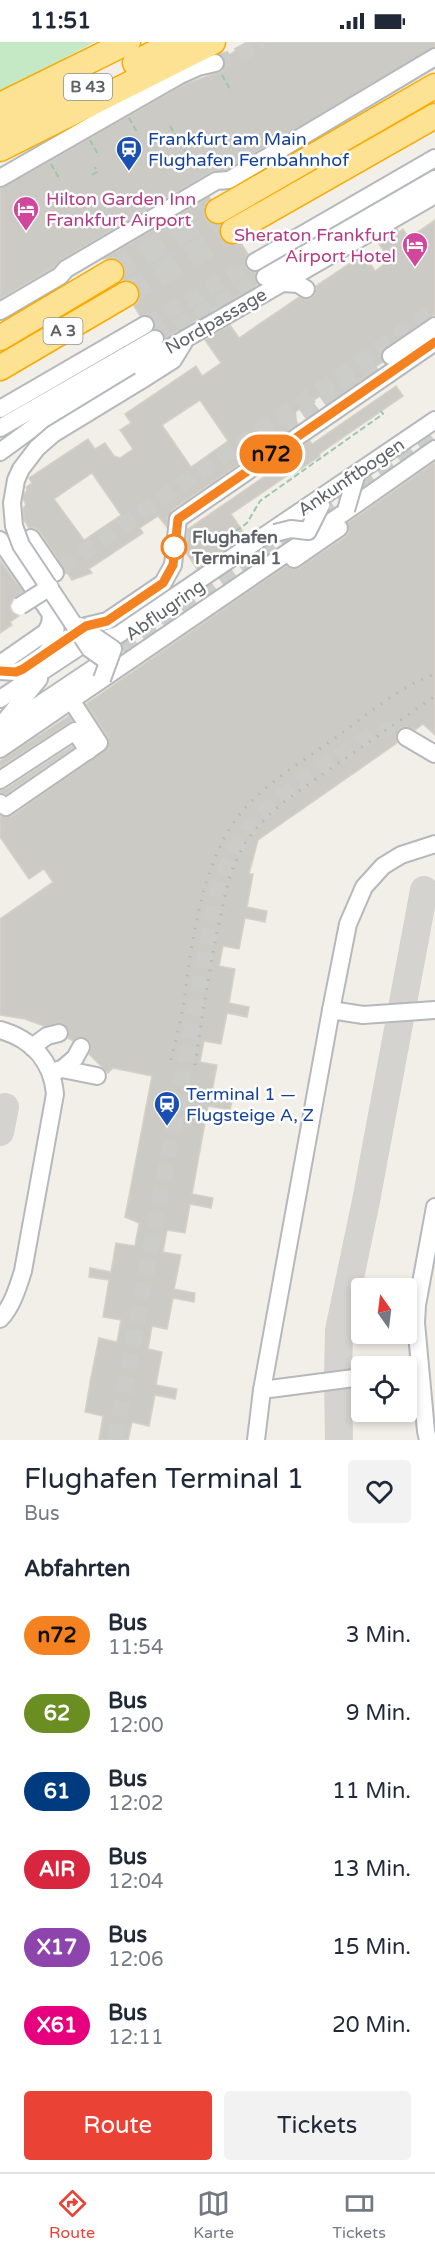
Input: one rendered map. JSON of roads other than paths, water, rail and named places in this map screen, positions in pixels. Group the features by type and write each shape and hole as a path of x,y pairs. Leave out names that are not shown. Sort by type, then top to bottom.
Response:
{"highway":[{"name":"B 43","path":"0,105 128,42"},
{"name":"B 43","path":"0,130 175,42"},
{"name":"B 43","path":"0,149 214,52"},
{"path":"218,211 435,86"},
{"path":"232,231 435,116"},
{"name":"A 3","path":"0,338 111,272"},
{"name":"A 3","path":"0,368 126,294"}],"street":[{"path":"0,178 123,106 198,67 214,52"},
{"path":"0,311 60,276 66,269 216,181 229,180 435,57"},
{"path":"255,262 435,158"},
{"path":"265,277 435,179"},
{"name":"Nordpassage","path":"0,452 41,422 435,195"},
{"path":"328,256 337,258 345,256 435,202"},
{"path":"282,283 298,284 306,289"},
{"path":"0,409 145,325"},
{"path":"391,356 435,326"},
{"path":"0,664 46,632 51,621 50,579 17,536 12,513 16,480 28,457 53,434 173,360 186,338"},
{"path":"0,428 155,339"},
{"path":"0,729 47,660 86,626 107,621 163,583 173,565 178,519 435,342"},
{"name":"Ankunftbogen","path":"0,707 12,698 47,660 83,645 118,635 435,421"},
{"name":"Abflugring","path":"0,749 104,664 120,641 435,421"},
{"path":"275,533 291,529 308,531 325,526 435,449"},
{"path":"31,538 73,622 90,649 118,679 435,462"},
{"path":"104,664 300,544 321,505 342,489 350,479"},
{"path":"346,510 350,479"},
{"path":"0,540 50,579"},
{"path":"20,606 50,579"},
{"path":"47,660 56,628 49,611"},
{"path":"0,671 20,670 47,660"},
{"name":"Ankunftbogen","path":"0,685 23,684"},
{"name":"Ankunftbogen","path":"0,692 23,684"},
{"name":"Ankunftbogen","path":"0,699 23,684"},
{"path":"0,729 64,697"},
{"path":"0,742 64,697"},
{"path":"64,697 93,747"},
{"path":"0,780 75,731 93,747"},
{"path":"406,737 435,754"},
{"path":"0,803 6,807 93,747"},
{"path":"256,1440 262,1390 348,924 364,887 383,866 401,855 435,844"},
{"path":"331,1010 363,1015 435,1010"},
{"path":"0,1030 14,1035 32,1047 56,1071 97,1076"},
{"path":"32,1047 48,1036 59,1033"},
{"path":"0,1319 5,1314 18,1287 28,1246 55,1102 56,1071 75,1058 81,1047"},
{"path":"414,1356 417,1305 435,1207"},
{"path":"262,1390 351,1378"},
{"path":"417,1389 428,1440"}],"tunnel":[{"path":"215,63 235,57 262,42"},
{"path":"111,272 218,211"},
{"path":"126,294 233,231"},
{"path":"145,325 255,262"},
{"path":"155,339 265,277"},
{"path":"61,568 435,310"},
{"path":"282,416 288,420 300,419 391,356"},
{"path":"102,663 435,433"},
{"path":"115,1440 217,892 224,872 236,847 252,825 302,781 376,732 392,729 406,737"}],"railway":[{"path":"171,1060 183,1009 201,900 218,850 230,828 245,808 277,779 395,694 435,674"},
{"path":"195,1065 215,941 226,891 233,868 247,841 268,816 293,795 435,696"}],"place":[{"name":"Frankfurt am Main Flughafen Fernbahnhof","path":"129,172"},
{"name":"Hilton Garden Inn Frankfurt Airport","path":"26,232"},
{"name":"Sheraton Frankfurt Airport Hotel","path":"415,268"},
{"name":"Flughafen Terminal 1","path":"174,547"},
{"name":"Terminal 1 — Flugsteige A, Z","path":"167,1127"}]}
